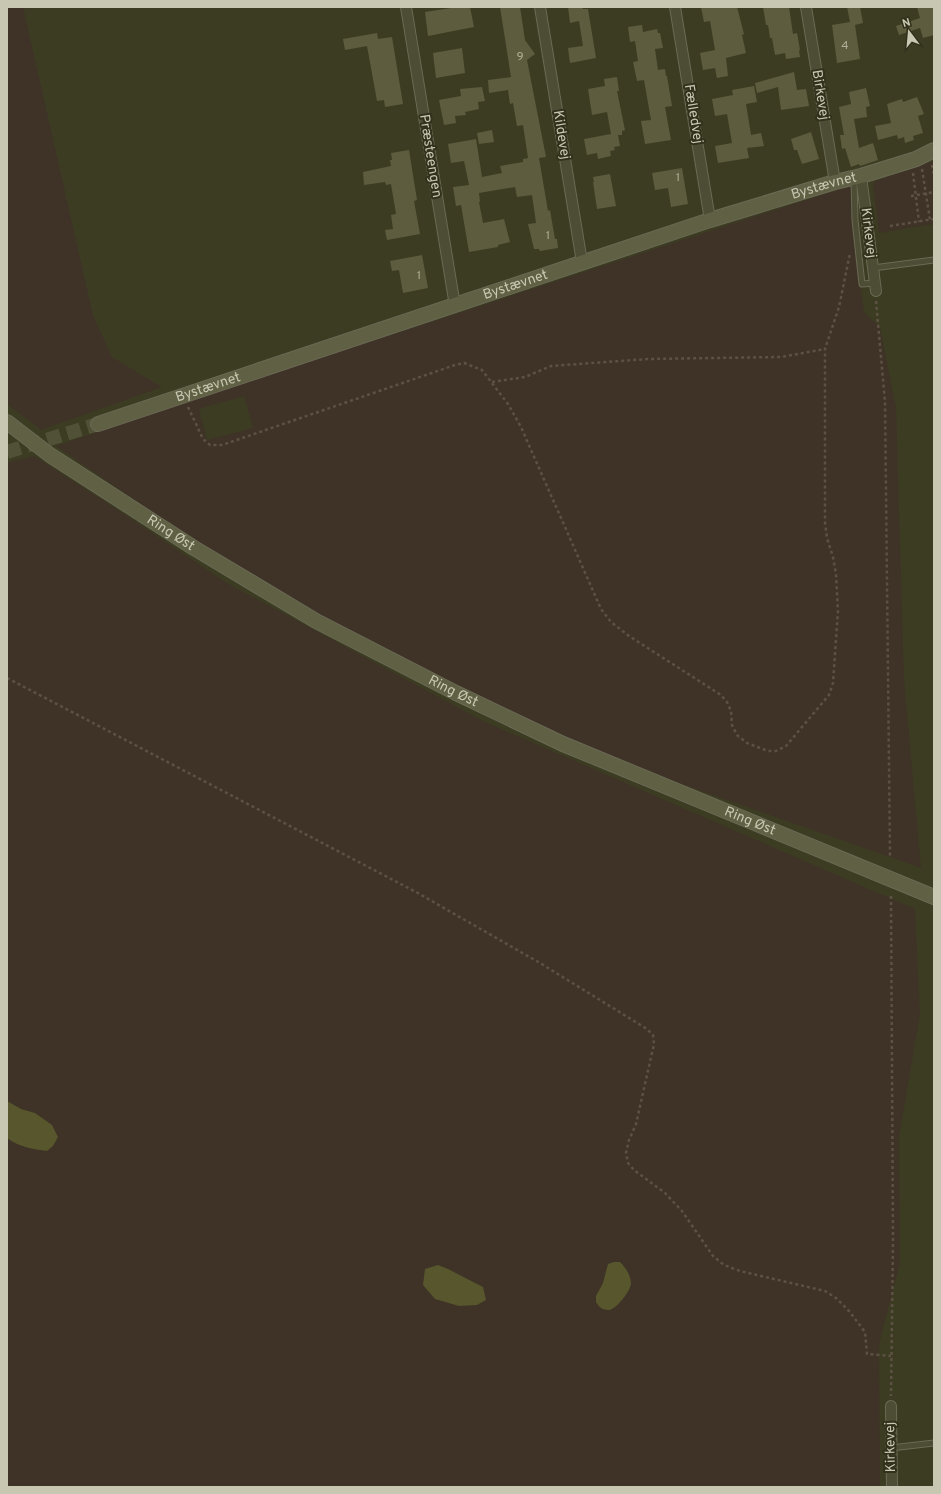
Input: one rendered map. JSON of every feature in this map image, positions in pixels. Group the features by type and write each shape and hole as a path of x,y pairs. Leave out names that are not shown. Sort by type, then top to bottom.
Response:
{"main road":[{"name":"Bystævnet","path":"98,424 710,220 916,159 933,157"},
{"name":"Ring Øst","path":"7,422 50,455 194,548 316,621 456,693 563,744 833,856 934,896"}],"street":[{"name":"Præsteengen","path":"406,7 455,306"},
{"name":"Kildevej","path":"540,7 582,262"},
{"name":"Fælledvej","path":"675,7 710,220"},
{"name":"Birkevej","path":"806,7 835,182"},
{"name":"Kirkevej","path":"858,177 875,287"},
{"name":"Kirkevej","path":"891,1406 892,1487"}],"lane":[{"path":"858,177 857,237 862,284 875,287"},
{"path":"873,268 934,260"},
{"path":"891,1448 934,1443"}],"path":[{"path":"933,157 934,175"},
{"path":"922,168 930,220"},
{"path":"912,171 919,222"},
{"path":"911,196 934,192"},
{"path":"890,226 934,219"},
{"path":"182,396 203,439 210,445 222,445 455,365 464,363 482,370 508,404 521,427 601,609 611,622 629,636 721,695 731,711 732,726 737,736 747,743 768,752 776,751 786,746 829,695 833,683 838,611 836,574 833,557 827,538 825,523 826,349 838,307 848,256 857,237"},
{"path":"875,287 885,402 890,856"},
{"path":"492,382 525,377 551,366 648,359 781,357 826,349"},
{"path":"7,678 416,892 540,963 647,1029 653,1036 654,1044 636,1124 629,1140 626,1152 628,1163 634,1170 665,1193 682,1211 713,1256 724,1265 740,1271 825,1291 836,1298 849,1311 865,1332 867,1354 892,1356"},
{"path":"891,896 893,1240 891,1406"}],"shaded area":[{"path":"7,7 23,7 93,315 112,357 162,387 41,430 7,404"},
{"path":"934,161 934,224 879,233 873,184 875,181"},
{"path":"852,185 854,237 864,312 880,327 896,407 904,679 921,868 673,781 565,738 487,702 319,617 161,518 56,446 197,398","holes":["244,396 253,428 207,440 199,409"]},
{"path":"34,456 225,582 483,721 915,909 920,1015 899,1137 900,1263 879,1344 880,1487 7,1487 7,463"},
{"path":"7,1101 21,1109 35,1113 52,1125 58,1137 53,1146 47,1151 21,1146 7,1138"},
{"path":"620,1262 624,1267 629,1275 631,1284 628,1291 619,1303 612,1309 607,1310 598,1305 596,1302 596,1296 603,1283 608,1264"},
{"path":"438,1265 483,1287 486,1300 477,1305 459,1306 435,1299 423,1285 425,1269"}],"building":[{"path":"450,7 470,7 474,27 428,36 425,12 451,8"},
{"path":"500,7 520,7 525,40 535,54 527,60 546,157 539,158 548,211 550,210 558,248 540,251 539,249 534,249 528,224 536,223 532,195 517,197 515,187 479,193 483,223 504,219 510,242 498,245 498,247 469,252 461,205 456,206 453,187 469,185 464,161 451,163 448,144 476,139 482,177 502,173 500,166 523,162 523,159 528,158 523,125 517,126 513,103 510,104 508,90 489,93 488,80 511,77"},
{"path":"568,7 582,7 583,9 588,9 596,58 570,63 568,48 583,46 579,21 570,23"},
{"path":"701,7 737,7 744,34 742,35 746,53 726,58 728,76 717,78 715,68 703,70 700,53 715,50 710,21 704,22"},
{"path":"763,7 789,7 793,34 797,33 800,57 786,59 785,53 775,55 772,38 770,38 768,25 766,25"},
{"path":"847,7 860,7 863,23 855,25 860,59 837,63 832,25 850,22"},
{"path":"917,7 934,7 934,35 923,38 920,28 899,35 896,26 920,18"},
{"path":"642,25 643,32 657,29 658,33 660,33 663,48 655,49 658,70 665,69 672,106 665,107 671,140 645,144 641,121 651,120 644,80 637,81 633,62 638,61 635,41 630,42 628,27"},
{"path":"377,33 378,39 392,37 403,104 385,107 384,100 377,101 367,46 345,50 343,39"},
{"path":"462,48 465,73 436,78 433,53"},
{"path":"794,72 797,90 806,89 809,106 781,110 778,87 757,93 755,83"},
{"path":"617,77 619,91 617,91 625,130 622,131 622,135 618,135 620,146 614,147 615,150 610,151 611,156 598,159 597,153 587,155 584,139 611,134 607,112 592,115 588,89 605,86 604,79"},
{"path":"754,86 757,102 746,104 751,135 761,133 764,146 747,148 749,158 718,163 715,146 732,143 727,114 715,116 712,99 733,95 732,90"},
{"path":"482,87 485,101 478,102 479,109 465,112 466,115 455,116 456,123 444,125 439,100 461,96 460,89"},
{"path":"866,88 870,106 866,107 867,117 854,119 859,148 873,143 878,160 860,166 859,164 851,167 845,148 842,149 840,135 844,135 839,107 851,104 849,92"},
{"path":"917,97 924,114 918,116 923,133 913,136 914,140 905,143 904,137 898,139 897,135 878,140 875,126 891,123 887,104 902,99 903,102"},
{"path":"492,130 494,142 479,144 477,133"},
{"path":"811,132 819,159 802,164 797,150 794,150 791,139"},
{"path":"409,150 417,200 414,201 420,234 387,240 385,230 393,229 391,215 396,214 391,184 386,185 385,182 364,185 363,172 391,166 391,153"},
{"path":"682,168 688,204 671,207 668,188 655,190 652,173"},
{"path":"610,174 616,206 597,209 593,177"},
{"path":"422,255 428,288 403,293 399,270 392,271 390,261"}],"tunnel":[{"path":"7,452 98,424"}]}
